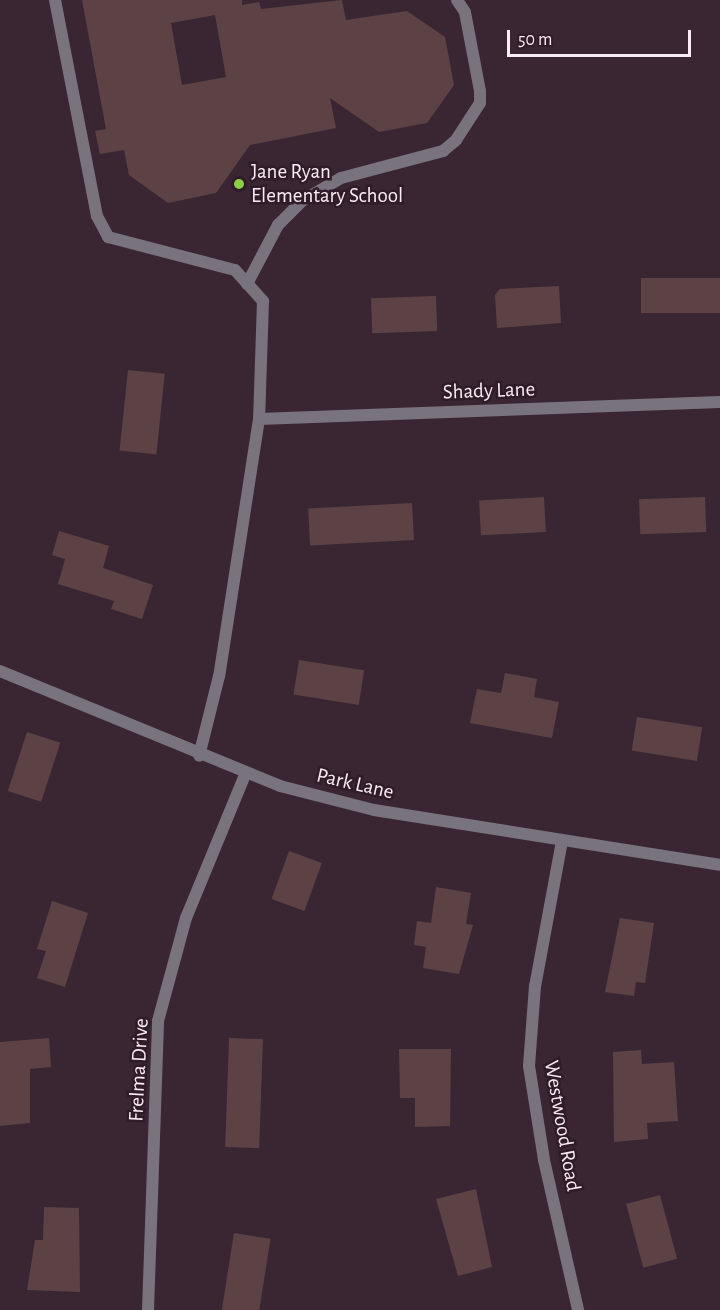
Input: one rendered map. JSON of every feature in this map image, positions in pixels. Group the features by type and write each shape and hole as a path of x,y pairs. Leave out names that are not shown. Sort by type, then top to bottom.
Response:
{"street":[{"path":"55,0 97,216 108,237 235,270 263,301 259,419 219,676 199,756"},
{"path":"247,284 278,225 302,201 341,178 443,152 456,140 480,103 465,12 457,0"},
{"name":"Shady Lane","path":"259,419 720,402"},
{"name":"Park Lane","path":"0,671 245,775 374,810 720,865"},
{"name":"Frelma Drive","path":"148,1310 158,1021 186,918 245,775"},
{"name":"Westwood Road","path":"562,841 535,986 529,1066 544,1160 578,1310"}],"building":[{"path":"82,0 242,0 242,5 259,2 261,9 342,0 346,20 407,11 445,37 454,85 427,123 379,132 330,98 336,128 250,145 216,193 168,203 129,175 124,150 100,154 95,131 106,129","holes":["215,15 226,77 182,85 171,23"]},
{"path":"641,278 720,278 720,313 641,313"},
{"path":"559,286 561,323 497,328 495,295 500,289"},
{"path":"436,296 437,331 372,333 371,298"},
{"path":"128,370 165,374 156,454 120,451"},
{"path":"544,497 546,532 481,535 479,500"},
{"path":"705,497 706,532 640,534 639,499"},
{"path":"412,503 414,540 310,545 308,508"},
{"path":"59,531 109,546 103,568 153,585 142,619 111,609 114,601 58,584 65,559 52,555"},
{"path":"299,660 364,670 359,705 294,695"},
{"path":"505,673 537,679 534,697 559,702 552,738 470,723 477,689 501,693"},
{"path":"637,717 702,727 697,761 632,751"},
{"path":"27,732 60,743 41,802 8,791"},
{"path":"289,851 322,863 304,911 272,899"},
{"path":"436,887 471,893 466,924 473,925 459,974 423,968 426,947 414,945 417,921 431,923"},
{"path":"52,901 88,913 65,987 37,978 46,951 37,949"},
{"path":"620,918 654,923 645,983 636,982 634,996 605,992"},
{"path":"49,1038 51,1067 30,1069 30,1123 0,1126 0,1042"},
{"path":"229,1038 263,1039 259,1148 225,1147"},
{"path":"399,1049 451,1049 450,1126 415,1127 415,1098 400,1098"},
{"path":"641,1050 642,1064 674,1062 678,1121 647,1123 648,1139 614,1142 613,1052"},
{"path":"476,1189 492,1267 458,1276 436,1199"},
{"path":"660,1195 677,1259 643,1268 626,1204"},
{"path":"44,1207 79,1208 80,1292 27,1290 35,1240 43,1240"},
{"path":"234,1233 271,1239 259,1310 222,1310"}],"place":[{"name":"Jane Ryan Elementary School","path":"239,184"}]}
